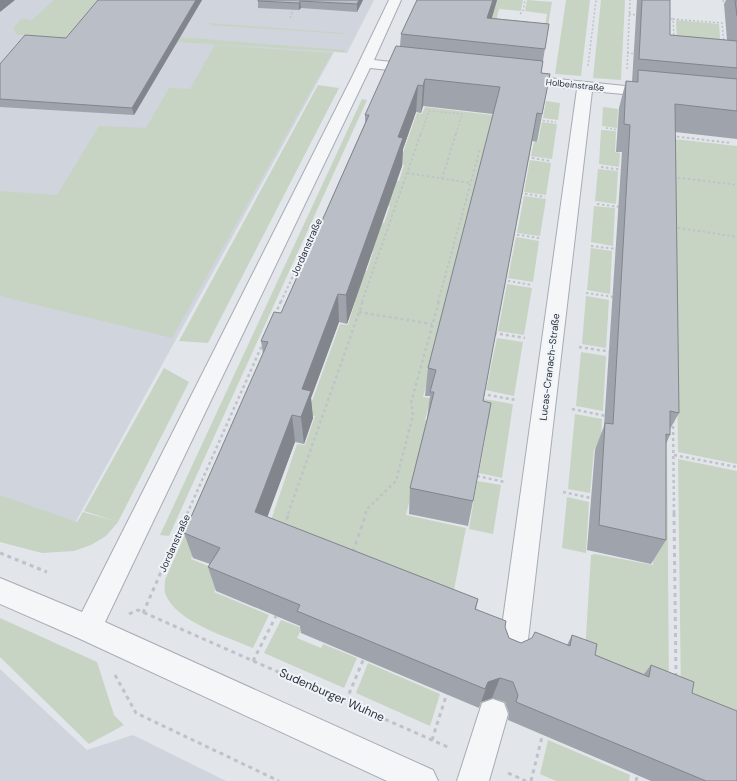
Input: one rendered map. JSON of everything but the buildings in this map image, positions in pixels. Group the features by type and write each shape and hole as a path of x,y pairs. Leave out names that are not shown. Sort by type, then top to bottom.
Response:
{"street":[{"path":"88,628 366,63 395,0"},
{"path":"366,63 429,70"},
{"name":"Holbeinstraße","path":"508,78 669,95"},
{"name":"Lucas-Cranach-Straße","path":"513,648 585,86"},
{"path":"0,591 88,628 422,781"},
{"path":"476,771 493,714"}],"path":[{"path":"520,14 523,11 525,0"},
{"path":"585,86 596,0"},
{"path":"626,76 630,0"},
{"path":"723,0 724,4"},
{"path":"290,18 293,10"},
{"path":"629,14 644,16"},
{"path":"666,18 722,23 724,44"},
{"path":"673,19 674,42"},
{"path":"627,53 643,55"},
{"path":"283,530 429,111 462,114 442,179"},
{"path":"539,120 558,122"},
{"path":"601,127 620,130"},
{"path":"670,142 670,136 732,143"},
{"path":"351,559 367,509 396,480 413,415 411,403 480,149"},
{"path":"527,157 552,161"},
{"path":"600,167 623,170"},
{"path":"407,173 471,183"},
{"path":"670,184 670,176 737,185"},
{"path":"520,193 546,197"},
{"path":"595,204 621,207"},
{"path":"671,235 671,227 737,237"},
{"path":"512,234 540,238"},
{"path":"584,245 618,250"},
{"name":"Jordanstraße","path":"275,316 304,250"},
{"path":"503,280 533,285"},
{"path":"579,292 615,298"},
{"path":"281,301 288,303"},
{"path":"359,312 432,324"},
{"path":"493,333 526,338"},
{"name":"Jordanstraße","path":"143,613 265,338"},
{"path":"573,346 612,352"},
{"path":"259,352 265,353"},
{"path":"481,394 523,401"},
{"path":"568,408 608,416"},
{"path":"231,413 238,415"},
{"path":"673,416 676,682"},
{"path":"674,455 737,467"},
{"path":"477,476 510,483"},
{"path":"558,491 591,498"},
{"path":"191,504 199,505"},
{"path":"0,553 47,572"},
{"name":"Sudenburger Wuhne","path":"138,610 432,740 476,771 526,781"},
{"path":"253,661 276,616"},
{"path":"346,702 366,654"},
{"path":"114,674 136,713 279,781"},
{"path":"432,740 448,689"},
{"path":"531,781 544,730"},
{"path":"636,781 638,770"}],"shaded area":[{"path":"0,0 374,0 347,53 334,52 75,523 0,498"},
{"path":"0,669 87,750 133,735 226,781 0,781"}],"green space":[{"path":"54,0 103,0 178,37 345,50 344,52 178,42 176,45 18,35 15,33 14,27 22,18 32,20"},
{"path":"494,0 523,0 521,11 499,9 495,26 455,17"},
{"path":"527,0 552,2 545,43 543,39 547,14 525,11"},
{"path":"566,0 590,0 581,76 555,74"},
{"path":"601,0 625,0 621,80 593,78"},
{"path":"676,20 719,24 722,64 678,59"},
{"path":"210,23 344,33 344,34 210,25"},
{"path":"215,45 332,53 172,338 0,296 0,191 57,195 99,126 146,128 169,88 190,89"},
{"path":"318,85 339,88 208,343 179,341"},
{"path":"362,99 367,100 169,536 160,535"},
{"path":"546,101 560,103 558,120 543,118"},
{"path":"425,107 500,116 423,397 431,398 425,420 429,421 406,515 466,528 452,600 268,529 297,444 305,445 315,416 307,415 340,324 348,325 355,302 348,301 360,270 367,271 373,252 367,251 378,222 384,223 390,206 384,205 393,180 399,181 404,165 399,164 417,113 422,114"},
{"path":"603,107 618,109 617,128 602,126"},
{"path":"542,122 557,124 552,159 531,156 534,142 538,142"},
{"path":"601,130 616,131 615,152 620,153 619,167 599,164"},
{"path":"674,139 737,146 737,464 678,452"},
{"path":"530,160 551,163 546,195 524,192"},
{"path":"598,169 618,171 616,204 595,201"},
{"path":"524,196 546,199 540,236 517,233"},
{"path":"594,206 615,208 613,246 591,242"},
{"path":"516,237 539,241 533,282 508,278"},
{"path":"591,248 612,251 610,294 587,290"},
{"path":"507,284 532,288 524,335 498,331"},
{"path":"586,296 609,300 606,348 582,344"},
{"path":"497,338 523,342 514,396 486,390"},
{"path":"581,352 606,356 603,411 576,406"},
{"path":"164,368 189,382 118,522 84,511"},
{"path":"484,399 513,404 502,478 479,473 487,429 479,428"},
{"path":"575,414 602,419 600,449 594,449 590,493 568,489"},
{"path":"658,439 667,441 669,690 585,652 591,555 595,554 653,565 654,463"},
{"path":"678,459 737,471 737,716 681,695"},
{"path":"477,481 501,485 493,534 469,529"},
{"path":"0,495 77,522 83,512 118,522 106,536 91,545 74,551 42,553 0,542"},
{"path":"567,497 589,502 586,553 562,548"},
{"path":"196,509 211,513 191,559 225,573 214,592 269,615 253,648 203,627 191,620 179,612 165,593 165,580"},
{"path":"0,618 97,662 114,715 124,725 89,744 0,657"},
{"path":"281,620 302,628 297,638 321,648 323,644 357,658 344,688 264,653"},
{"path":"368,663 440,694 430,726 356,693"},
{"path":"548,740 630,775 629,781 556,781 540,774"}]}
